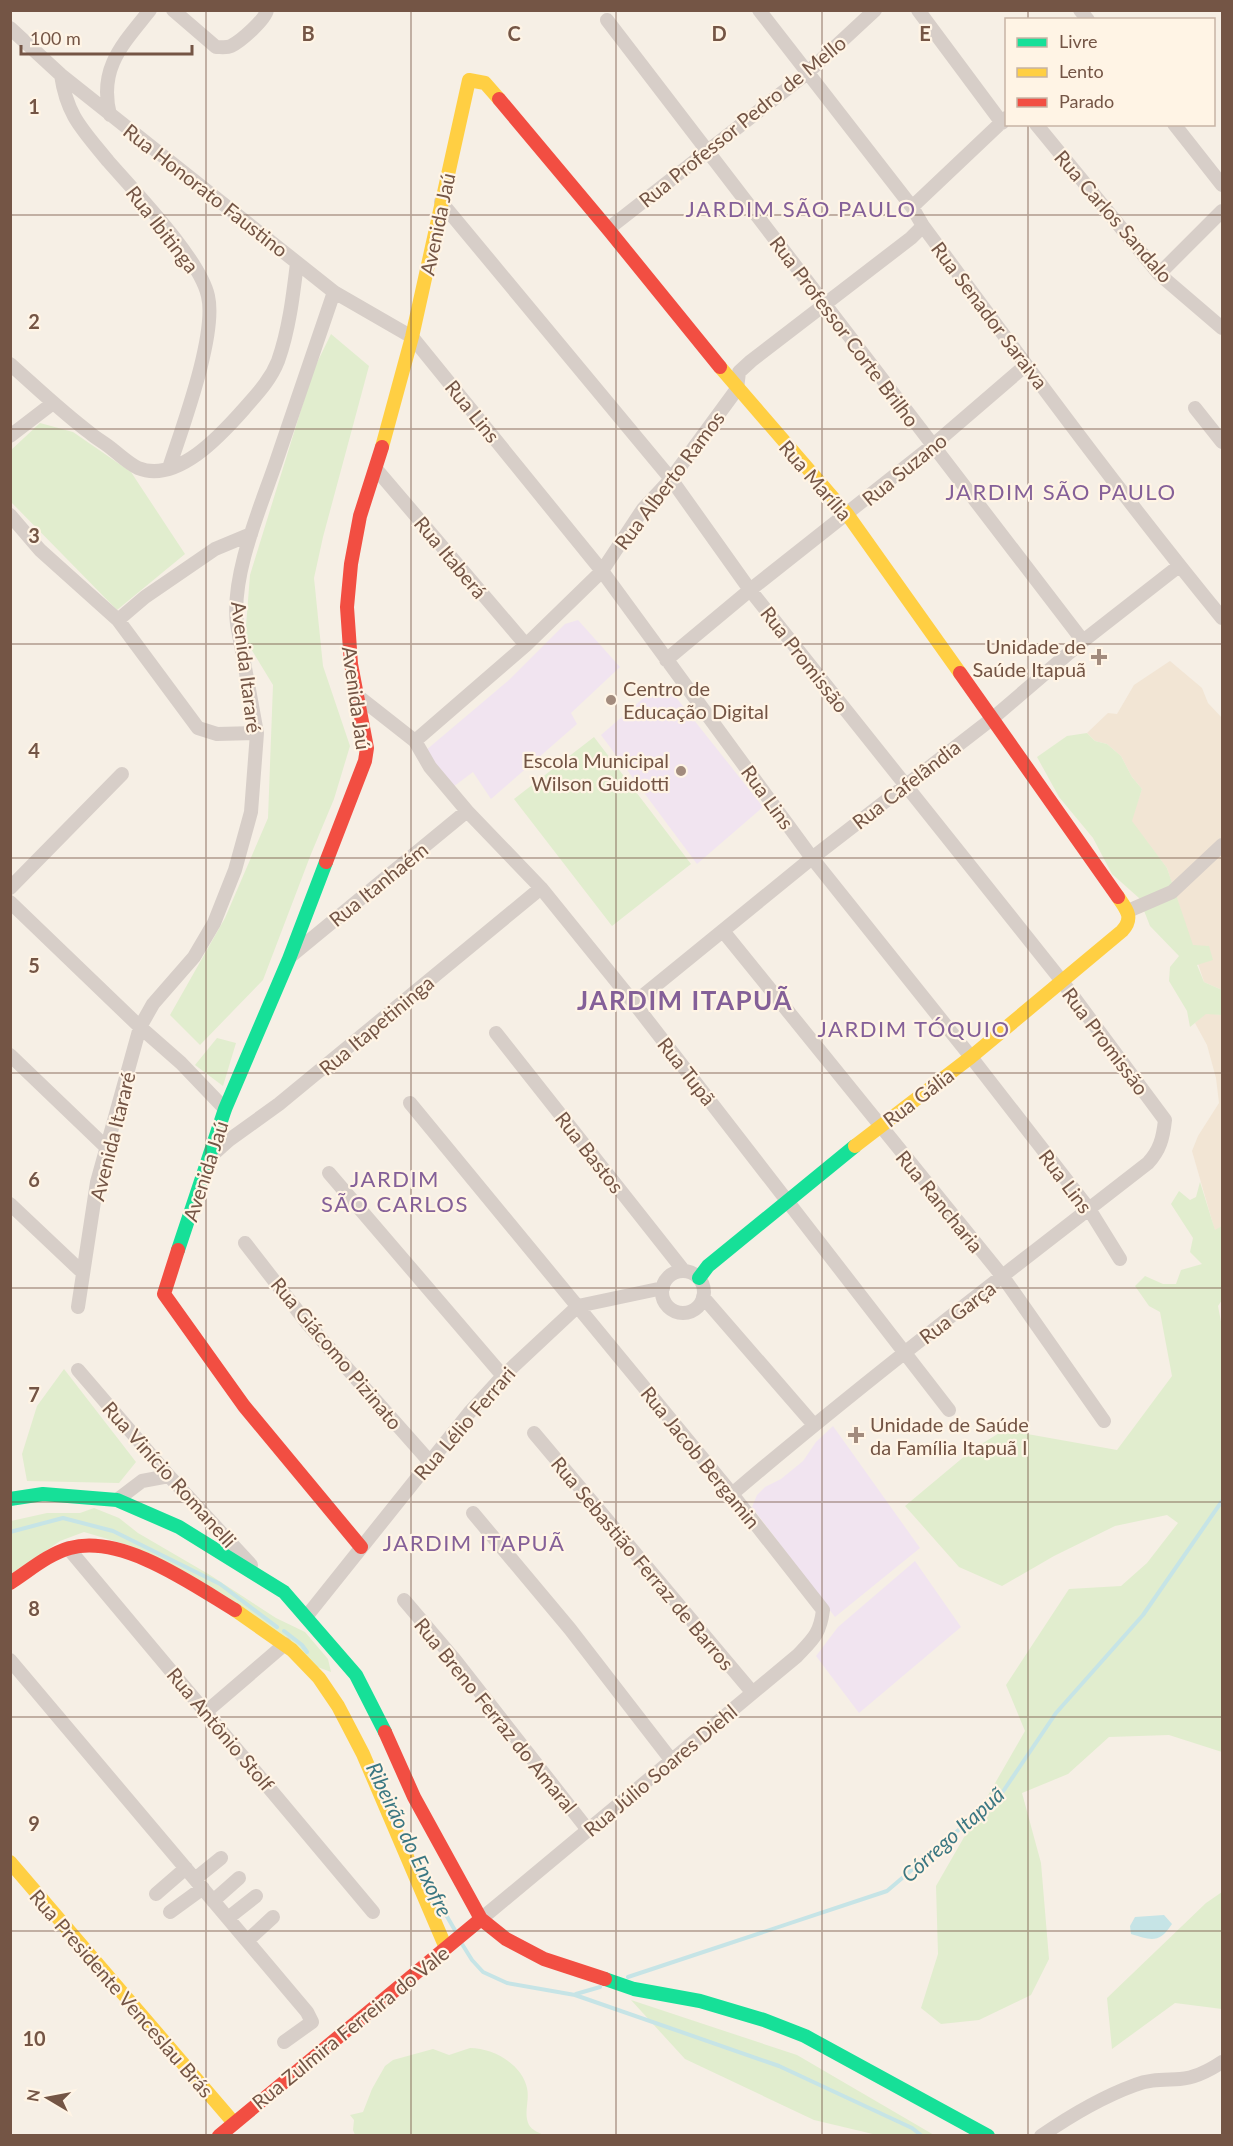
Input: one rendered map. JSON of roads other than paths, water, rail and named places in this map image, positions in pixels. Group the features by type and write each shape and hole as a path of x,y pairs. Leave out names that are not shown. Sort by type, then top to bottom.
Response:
{"street":[{"path":"111,115 107,100 110,68 124,42 150,10"},
{"path":"173,10 216,46 224,47 231,46 264,19 267,10"},
{"name":"Rua Senador Saraiva","path":"759,10 806,74 912,207 923,226 1026,365 1179,566 1222,618"},
{"name":"Rua Professor Pedro de Mello","path":"608,229 806,74 875,10"},
{"path":"912,207 1004,121 918,10"},
{"name":"Rua Professor Corte Brilho","path":"607,20 932,447 1083,641"},
{"name":"Rua Honorato Faustino","path":"10,28 61,75 334,292 412,337"},
{"name":"Rua Ibitinga","path":"61,75 69,110 85,134 184,252 200,275 208,294 210,311 201,362 169,468"},
{"name":"Avenida Jaú","path":"361,1547 244,1406 164,1294 225,1108 289,959 365,760 367,748 351,664 347,607 351,564 360,516 376,469 412,337 469,80"},
{"name":"Rua Marília","path":"469,80 485,83 608,229 737,389 847,514 1128,912"},
{"name":"Rua Carlos Sandalo","path":"1038,126 1159,274 1222,328"},
{"path":"1176,126 1222,185"},
{"name":"Rua Promissão","path":"441,201 671,479 750,590 1060,980 1165,1120"},
{"path":"1159,274 1222,210"},
{"name":"Rua Alberto Ramos","path":"415,741 526,645 602,571 644,509 671,479 737,389 740,372 911,238 923,226"},
{"path":"10,364 53,403 128,462 140,469 158,471 169,468 190,459 205,449 228,429 264,388 277,362 289,318 297,263"},
{"name":"Avenida Itararé","path":"78,1307 97,1182 140,1027 153,1004 194,957 214,923 235,870 251,812 257,733 235,609 238,586 251,534 334,292"},
{"name":"Rua Lins","path":"412,337 602,571 812,858 1089,1209 1120,1260"},
{"name":"Rua Suzano","path":"666,660 750,590 932,447 1026,365"},
{"path":"10,436 53,403"},
{"path":"1195,408 1222,442"},
{"name":"Rua Itaberá","path":"376,469 526,645"},
{"path":"10,515 40,550 118,620 198,728 217,734 257,733"},
{"path":"118,620 145,597 215,549 251,534"},
{"name":"Rua Cafelândia","path":"634,1003 812,858 993,718 1083,641 1179,566"},
{"name":"Rua Tupã","path":"359,697 415,741 430,767 467,811 541,888 634,1003 949,1410"},
{"path":"10,888 122,774"},
{"name":"Rua Itanhaém","path":"289,959 467,811"},
{"path":"1128,912 1172,892 1222,845"},
{"name":"Rua Itapetininga","path":"208,1159 229,1140 279,1104 541,888"},
{"path":"10,902 140,1027 181,1063 225,1108"},
{"name":"Rua Gália","path":"699,1278 708,1266 787,1200 971,1057 1060,980 1129,925 1128,912"},
{"name":"Rua Rancharia","path":"723,931 1003,1277 1104,1421"},
{"name":"Rua Bastos","path":"496,1033 684,1271"},
{"path":"10,1055 108,1149"},
{"name":"Rua Jacob Bergamin","path":"410,1103 732,1494 824,1610"},
{"name":"Rua Garça","path":"732,1494 905,1351 1148,1163 1161,1143 1165,1120"},
{"path":"329,1173 503,1376"},
{"path":"10,1204 82,1272"},
{"name":"Rua Giácomo Pizinato","path":"245,1243 307,1323 430,1462"},
{"path":"684,1271 699,1278 703,1285 703,1297 697,1307 692,1311 678,1312 667,1305 663,1288 668,1278 684,1271"},
{"path":"578,1306 663,1288"},
{"path":"703,1297 813,1425"},
{"name":"Rua Lélio Ferrari","path":"306,1617 469,1413 503,1376 578,1306"},
{"name":"Rua Vinício Romanelli","path":"78,1370 169,1476 263,1578"},
{"name":"Rua Sebastião Ferraz de Barros","path":"534,1433 752,1692"},
{"path":"117,1500 142,1481 169,1476"},
{"path":"10,1499 43,1494 117,1500 179,1527 284,1593 356,1675 379,1718 414,1797 481,1920 506,1939 544,1959 634,1989 700,2001 764,2020 805,2036 988,2136"},
{"path":"473,1513 570,1629 672,1761"},
{"path":"10,1583 68,1548 88,1545 129,1551 165,1569 285,1644 319,1677 339,1708 368,1765 449,1946"},
{"name":"Rua Antônio Stolf","path":"68,1548 207,1711 373,1912"},
{"name":"Rua Breno Ferraz do Amaral","path":"404,1600 455,1660 588,1830"},
{"name":"Rua Júlio Soares Diehl","path":"481,1920 796,1656 821,1628 824,1610"},
{"path":"207,1711 285,1644"},
{"path":"10,1660 308,2012 312,2022 284,2042"},
{"path":"156,1894 195,1878 221,1858"},
{"name":"Rua Presidente Venceslau Brás","path":"10,1862 234,2123"},
{"path":"170,1912 195,1878"},
{"path":"213,1901 239,1878"},
{"path":"228,1918 256,1896"},
{"path":"247,1941 273,1917"},
{"name":"Rua Zulmira Ferreira do Vale","path":"219,2136 481,1920"},
{"path":"1041,2136 1068,2117 1135,2085 1159,2078 1182,2079 1209,2070 1222,2062"}],"water":[{"path":"1164,1915 1172,1924 1159,1938 1149,1939 1131,1934 1130,1926 1135,1917"}],"waterway":[{"name":"Córrego Itapuã","path":"628,1977 887,1891 1002,1793 1056,1713 1143,1615 1222,1501"},
{"name":"Ribeirão do Enxofre","path":"10,1532 63,1518 113,1531 220,1584 277,1627"},
{"name":"Ribeirão do Enxofre","path":"284,1631 307,1652"},
{"name":"Ribeirão do Enxofre","path":"431,1889 456,1932"},
{"name":"Ribeirão do Enxofre","path":"462,1944 483,1972 507,1983 575,1995 779,2066 912,2128 922,2136"},
{"name":"Córrego Itapuã","path":"576,1994 600,1987"}],"place":[{"name":"Unidade de Saúde Itapuã","path":"1099,657"},
{"name":"Centro de Educação Digital","path":"611,700"},
{"name":"Escola Municipal Wilson Guidotti","path":"681,771"},
{"name":"Unidade de Saúde da Família Itapuã I","path":"856,1435"}],"district":[{"name":"JARDIM SÃO PAULO","path":"801,208"},
{"name":"JARDIM SÃO PAULO","path":"1061,491"},
{"name":"JARDIM ITAPUÃ","path":"685,1000"},
{"name":"JARDIM TÓQUIO","path":"914,1028"},
{"name":"JARDIM SÃO CARLOS","path":"395,1190"},
{"name":"JARDIM ITAPUÃ","path":"474,1542"}]}
